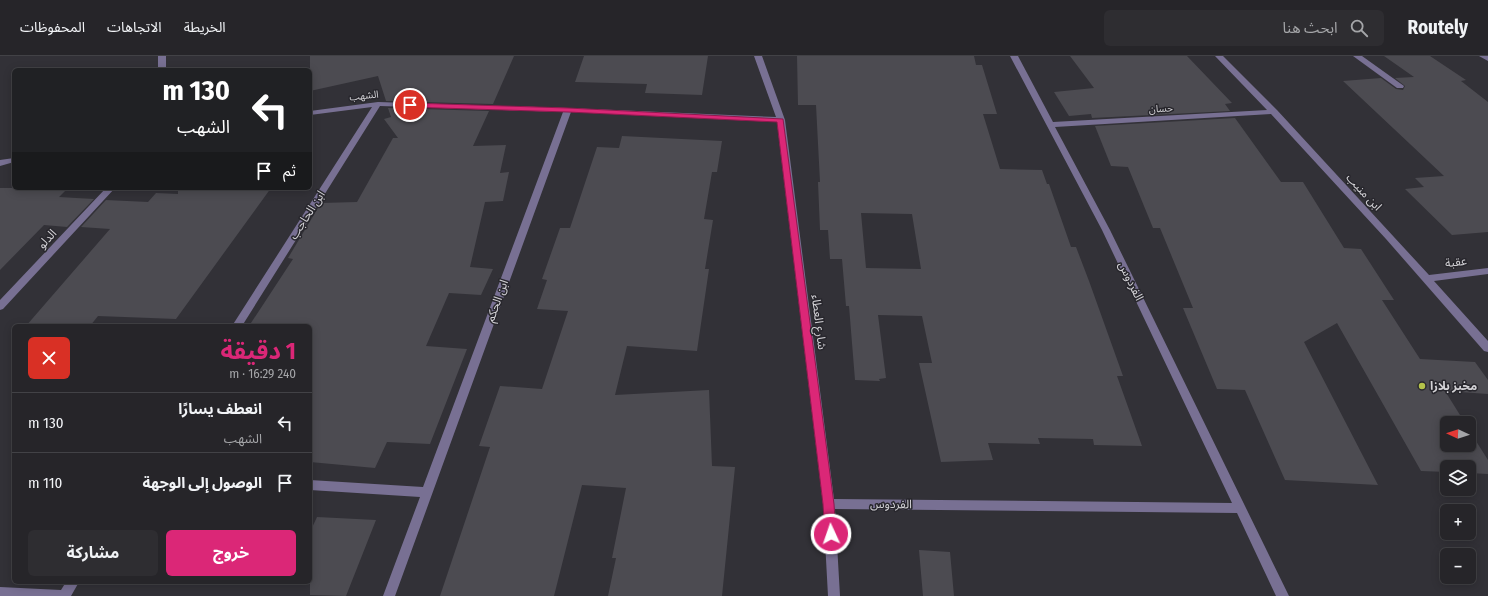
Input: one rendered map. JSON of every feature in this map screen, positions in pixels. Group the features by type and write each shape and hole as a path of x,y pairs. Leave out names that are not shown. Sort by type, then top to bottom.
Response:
{"street":[{"path":"162,56 162,68"},
{"name":"شارع العطاء","path":"758,56 781,120 829,504 834,596"},
{"name":"الفردوس","path":"1014,56 1106,230 1283,596"},
{"name":"ابن منيب","path":"1219,56 1274,112 1428,278 1488,348"},
{"path":"1357,56 1400,86"},
{"path":"1483,56 1488,59"},
{"name":"الشهب","path":"312,113 378,104 568,110 781,120"},
{"name":"ابن الحاجب","path":"237,324 378,104"},
{"name":"ابن الحكم","path":"389,596 426,492 568,110"},
{"name":"حسان","path":"1050,125 1274,112"},
{"path":"0,163 12,160"},
{"name":"الدلو","path":"0,306 109,190"},
{"name":"عقبة","path":"1428,278 1488,271"},
{"path":"312,485 426,492"},
{"name":"الفردوس","path":"829,504 1241,508"},
{"path":"0,593 63,596 72,584"}],"building":[{"path":"310,56 514,56 493,104 386,101 378,76 312,91 312,68 310,68"},
{"path":"584,56 708,56 702,95 645,93 647,84 575,82"},
{"path":"797,56 974,56 976,65 982,65 997,114 983,114 1000,169 1042,170 1047,184 1049,184 1071,247 1076,247 1089,281 1123,376 1117,376 1142,446 1094,445 1093,439 1038,438 1040,444 988,443 993,460 941,462 919,363 932,363 922,316 878,315 886,378 879,379 880,381 855,380 849,306 846,306 842,259 830,259 828,230 820,230 818,182 820,182 816,105 798,105","holes":["861,213 912,214 921,269 866,268"]},
{"path":"1070,56 1187,56 1232,103 1225,104 1230,111 1092,118 1091,114 1069,116 1054,92 1094,88"},
{"path":"1384,56 1430,56 1466,80 1461,81 1488,102 1488,232 1452,235 1405,189 1424,187 1415,178 1444,176 1343,81 1381,78 1396,89 1403,90 1405,86 1395,78 1414,77"},
{"path":"388,108 489,111 473,146 506,145 500,173 509,172 503,201 485,202 470,267 493,269 481,295 449,293 426,346 467,349 430,444 387,442 375,468 312,462 312,324 250,324 293,259 288,258 321,203 357,202 393,138 398,138 384,119 391,117"},
{"path":"1235,118 1281,182 1303,182 1344,248 1361,249 1394,300 1382,300 1420,359 1475,362 1488,380 1488,394 1445,391 1461,416 1440,416 1440,452 1476,452 1476,441 1488,460 1488,474 1476,473 1476,460 1440,460 1440,472 1421,471 1337,323 1304,342 1378,485 1285,480 1245,390 1217,389 1183,308 1193,308 1160,228 1153,228 1128,167 1111,166 1095,126"},
{"path":"622,136 722,141 717,172 712,172 704,219 713,220 705,269 709,269 697,351 627,346 615,395 709,390 712,466 735,467 722,596 608,596 616,558 612,558 626,488 582,485 554,596 440,596 490,447 479,446 500,386 542,389 568,311 537,309 547,280 542,279 560,228 570,228 597,147 619,148"},
{"path":"0,188 12,188 12,190 66,190 59,197 94,199 67,227 44,225 0,270"},
{"path":"178,190 270,190 176,319 98,316 92,324 28,324 110,229 81,227 106,200 148,202 156,193 178,194"},
{"path":"317,517 376,520 346,596 310,595 310,584 312,584 312,528"},
{"path":"919,550 950,552 954,596 923,596"}],"place":[{"name":"مخبز بلازا","path":"1422,386"}],"route":[{"path":"410,105 568,110 781,120 829,504 831,534"}]}
